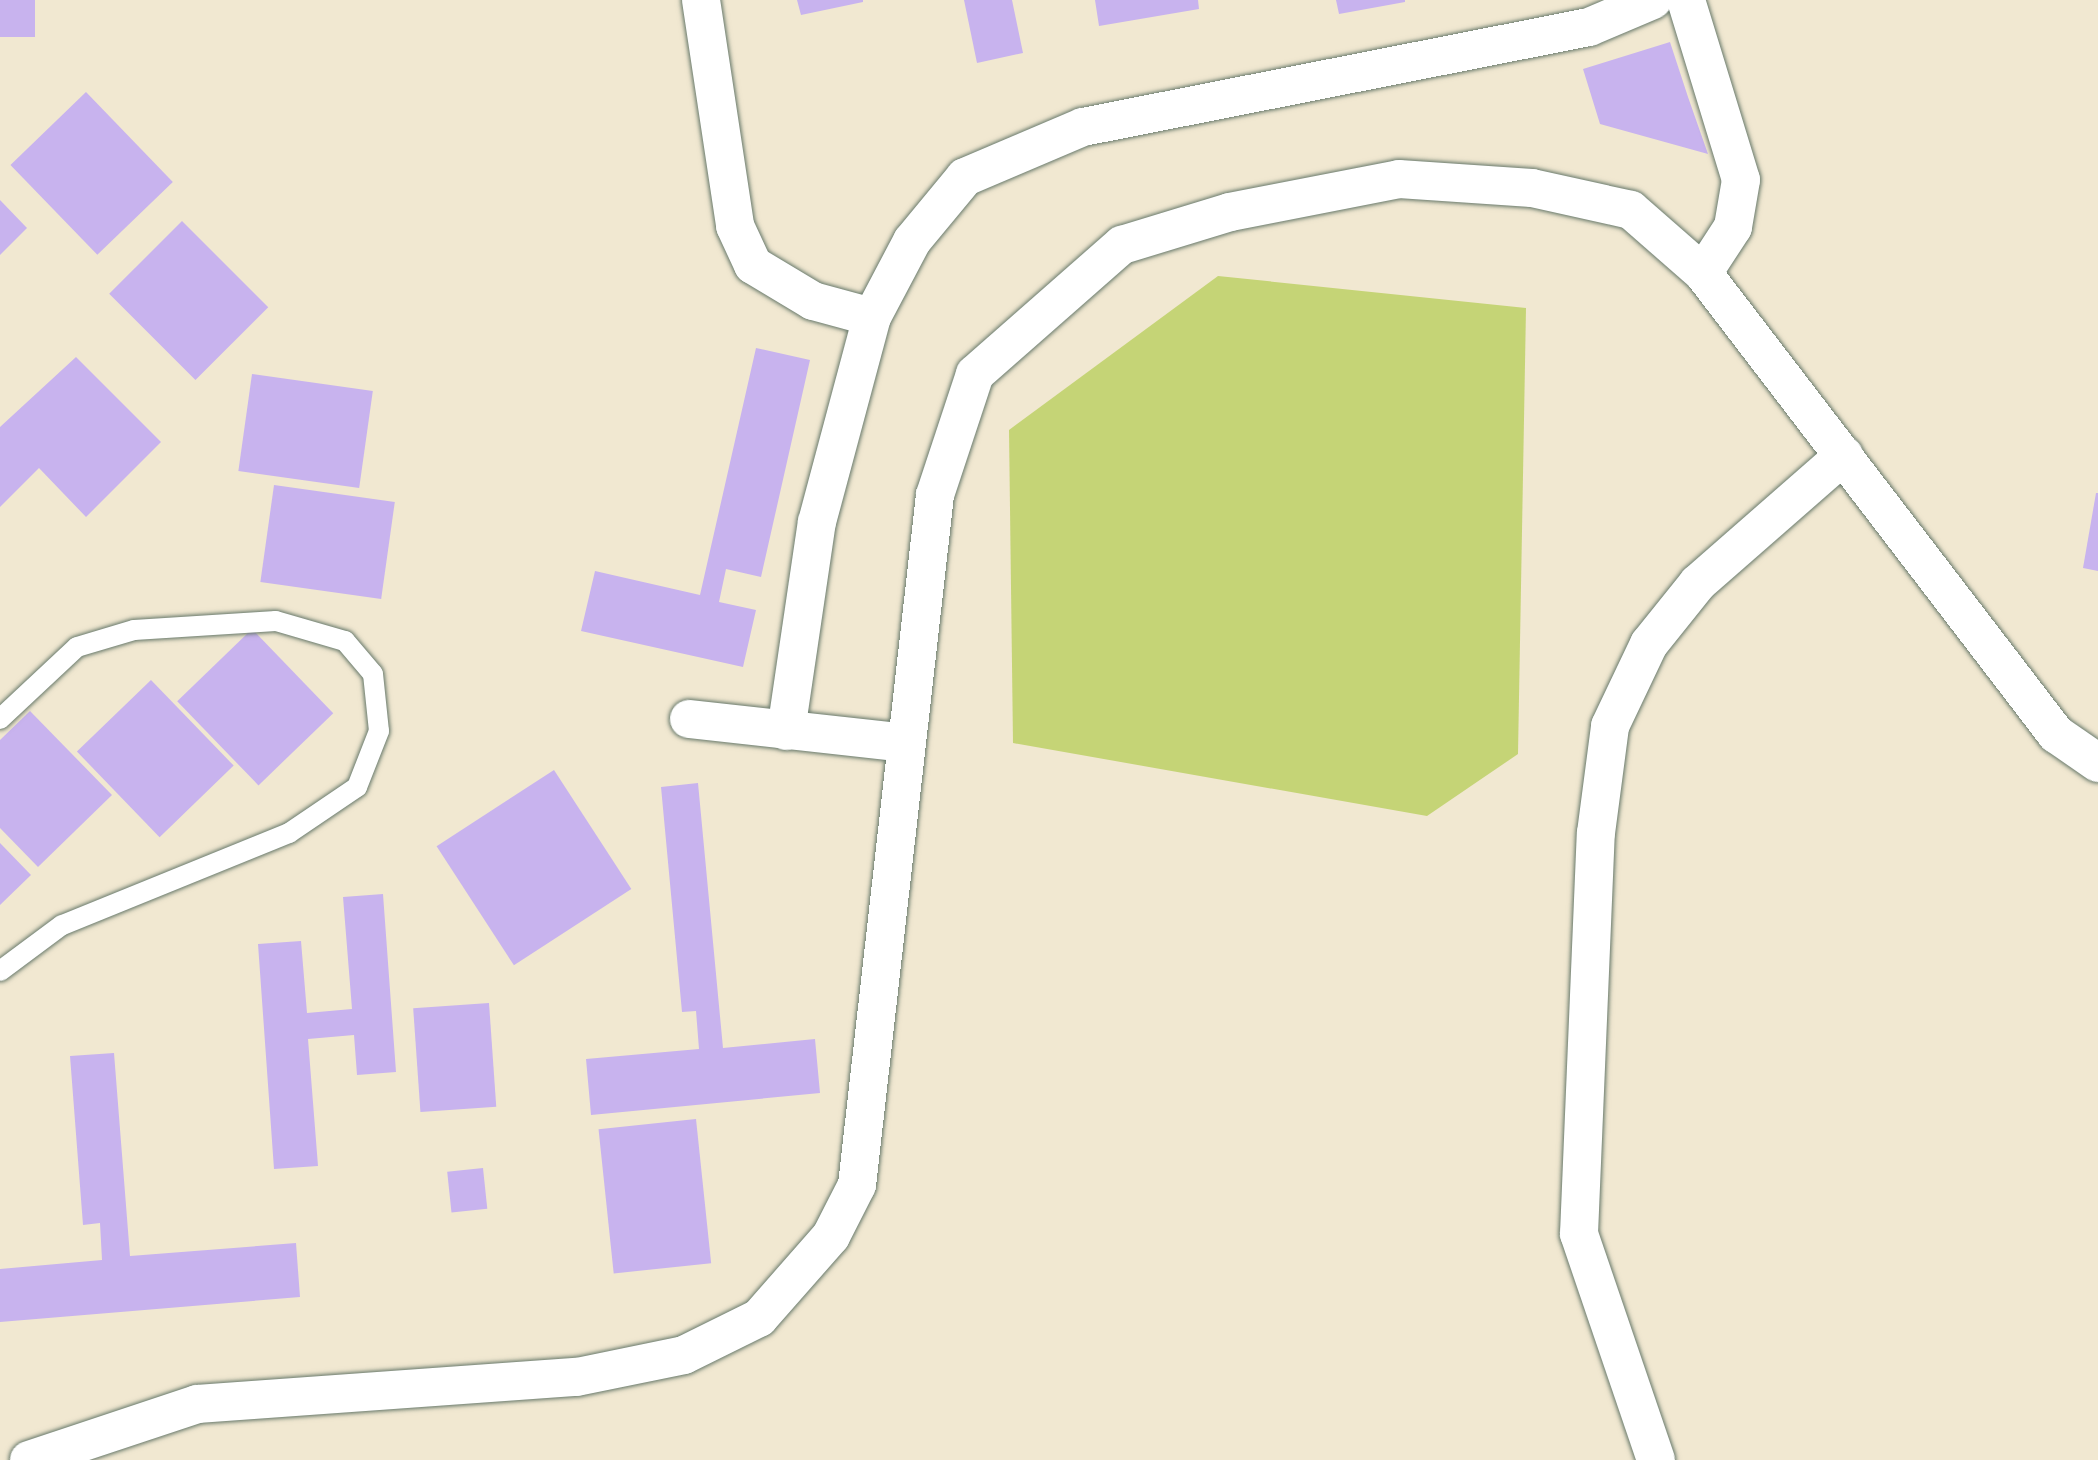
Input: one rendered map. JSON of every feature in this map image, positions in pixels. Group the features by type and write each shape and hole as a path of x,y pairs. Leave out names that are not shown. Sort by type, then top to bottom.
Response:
{"street":[{"path":"701,0 734,226 752,264 800,296 872,316"},
{"path":"786,730 817,522 872,316 912,241 966,177 1006,152 1083,127 1589,27 1653,0"},
{"path":"1686,0 1741,180 1733,226 1703,273"},
{"path":"29,1460 197,1404 577,1377 684,1355 759,1318 831,1236 857,1185 936,495 974,374 1122,245 1230,212 1399,179 1532,188 1631,210 1703,273 2056,734 2098,763"},
{"path":"1656,1460 1578,1234 1596,833 1610,726 1648,644 1698,584 1844,456"},
{"path":"689,719 906,744"}],"lane":[{"path":"0,719 77,647 134,630 276,621 346,640 374,674 379,731 357,787 289,833 62,924 0,971"}],"green space":[{"path":"1218,276 1526,308 1518,754 1427,816 1013,743 1009,430"}],"building":[{"path":"0,0 35,0 35,37 0,37"},
{"path":"797,0 863,0 863,2 801,15"},
{"path":"964,0 1012,0 1023,53 977,63"},
{"path":"1095,0 1198,0 1199,9 1099,26"},
{"path":"1336,0 1405,0 1405,2 1339,14"},
{"path":"1670,42 1708,154 1600,124 1583,69"},
{"path":"86,92 173,182 97,255 10,165"},
{"path":"0,200 27,228 0,255"},
{"path":"182,221 268,307 195,380 109,294"},
{"path":"756,348 810,360 761,577 726,569 719,602 756,610 743,667 581,631 595,571 700,595"},
{"path":"76,357 161,442 86,517 39,468 0,507 0,427"},
{"path":"252,374 373,391 359,488 238,471"},
{"path":"274,485 395,502 381,599 260,582"},
{"path":"2098,493 2098,571 2083,568"},
{"path":"252,629 333,713 258,785 177,701"},
{"path":"151,680 234,766 160,837 77,752"},
{"path":"30,711 112,795 38,867 0,828 0,740"},
{"path":"554,770 631,889 514,965 437,846"},
{"path":"698,783 723,1048 815,1039 820,1093 591,1115 586,1059 699,1049 696,1011 682,1012 661,787"},
{"path":"0,843 31,875 0,905"},
{"path":"383,894 396,1072 357,1075 354,1035 308,1039 318,1166 274,1169 258,944 301,941 307,1013 352,1009 343,897"},
{"path":"489,1003 496,1107 420,1112 413,1008"},
{"path":"114,1053 130,1256 296,1243 300,1297 0,1322 0,1269 102,1260 100,1223 83,1225 70,1056"},
{"path":"696,1119 711,1263 614,1273 599,1129"},
{"path":"483,1168 487,1209 451,1213 447,1172"}]}
